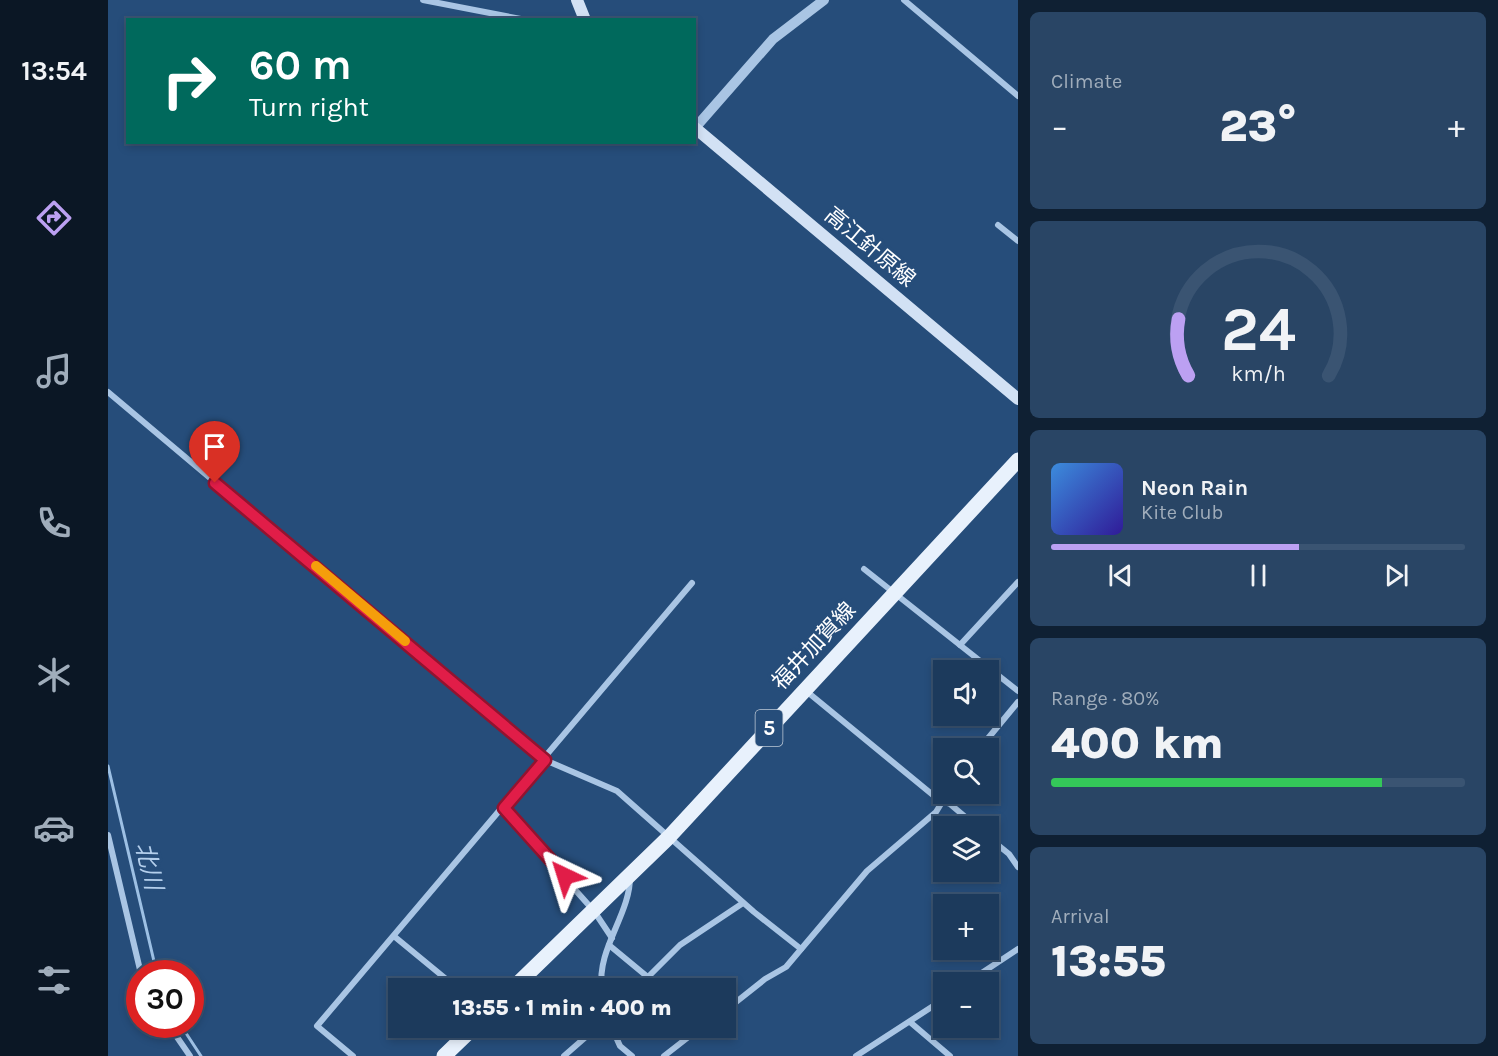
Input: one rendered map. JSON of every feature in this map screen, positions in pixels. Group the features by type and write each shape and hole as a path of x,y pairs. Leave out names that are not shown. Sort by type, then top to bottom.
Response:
{"main road":[{"path":"577,0 584,18"},
{"name":"高江針原線","path":"696,128 1018,399"},
{"name":"福井加賀線","path":"524,978 669,837 1018,460"},
{"path":"444,1056 463,1038"}],"street":[{"path":"423,0 517,18"},
{"path":"696,126 774,39 824,0"},
{"path":"904,0 1018,96"},
{"path":"484,18 489,12"},
{"path":"999,225 1018,241"},
{"path":"108,392 545,760 617,791 743,903 801,949"},
{"path":"864,569 1018,690"},
{"path":"960,645 1018,582"},
{"path":"353,1056 317,1026 545,760 692,583"},
{"path":"804,689 933,795"},
{"path":"988,738 1018,702"},
{"path":"736,1002 786,966 867,871 936,812 941,804"},
{"path":"950,804 964,816"},
{"path":"504,808 594,911 612,938"},
{"path":"108,835 138,960"},
{"path":"999,846 1009,854 1018,867"},
{"path":"602,978 609,945 631,888 630,876"},
{"path":"609,945 648,977 680,945 743,903"},
{"path":"395,937 445,978"},
{"path":"983,972 1018,948"},
{"path":"856,1056 933,1006"},
{"path":"910,1022 950,1056"},
{"path":"178,1038 190,1056"},
{"path":"564,1056 585,1038"},
{"path":"616,1038 620,1046 632,1056"},
{"path":"664,1056 686,1038"}],"waterway":[{"name":"北川","path":"108,766 154,960"},
{"name":"北川","path":"189,1038 201,1056"}],"slow traffic":[{"path":"316,566 405,641"}],"route":[{"path":"215,483 545,760 504,808 565,876"}]}
